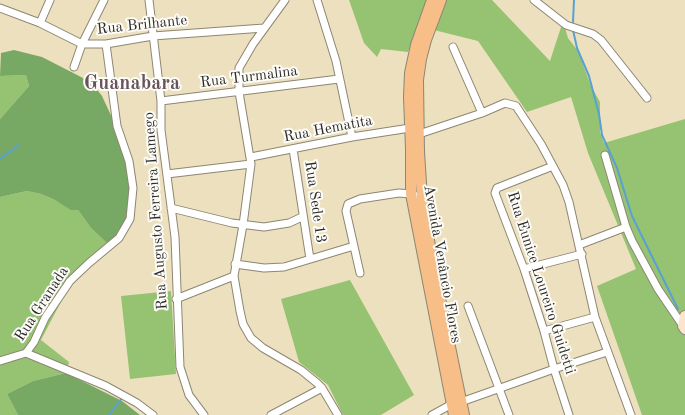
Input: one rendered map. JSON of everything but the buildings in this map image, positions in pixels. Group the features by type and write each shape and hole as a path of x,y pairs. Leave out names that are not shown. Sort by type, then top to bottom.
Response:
{"main road":[{"name":"Avenida Venâncio Flores","path":"432,0 416,44 410,73 409,97 422,198 456,407"},
{"name":"Avenida Venâncio Flores","path":"441,0 421,59 414,131 411,194 456,407 464,415"}],"street":[{"path":"40,23 50,0"},
{"path":"74,68 82,44 104,0"},
{"name":"Rua Augusto Ferreira Lamego","path":"149,0 161,101 161,130 175,237 180,367 189,395 204,415"},
{"path":"285,0 240,65 239,92 251,160 244,225 234,276 243,324 251,338 301,370 322,388 338,415"},
{"path":"317,0 331,43 352,137"},
{"path":"534,0 566,25 593,34 601,40 647,98"},
{"name":"Rua Brilhante","path":"0,8 40,23 82,44 106,44 153,36 264,28"},
{"name":"Rua Granada","path":"0,361 26,353 70,281 84,266 119,238 130,219 133,188 129,161 117,126 106,44"},
{"path":"453,47 482,113"},
{"name":"Rua Turmalina","path":"161,101 339,79"},
{"name":"Rua Hematita","path":"167,174 251,160 352,137 414,131 482,113 505,103 516,106 531,126 553,166"},
{"name":"Rua Sede 13","path":"294,149 302,217 310,259"},
{"path":"605,155 626,227 658,289 684,324"},
{"path":"553,166 569,202 595,317 631,415"},
{"name":"Rua Eunice Loureiro Guidetti","path":"553,166 497,188 496,196 524,269 569,415"},
{"path":"360,273 346,211 348,204 360,198 384,194 411,194 422,198"},
{"path":"171,208 244,225 275,227 302,217"},
{"path":"579,245 626,227"},
{"path":"235,264 274,268 354,246"},
{"path":"524,269 582,254"},
{"path":"176,298 234,276"},
{"path":"468,306 509,415"},
{"path":"544,331 595,317"},
{"path":"432,415 500,388 607,352"},
{"path":"26,353 88,377 137,403 153,415"},
{"path":"271,415 322,388"}],"green space":[{"path":"349,0 428,0 408,52 381,49 377,57 364,43"},
{"path":"446,0 492,0 550,61 563,21 568,38 578,51 591,86 600,102 600,132 604,143 685,119 685,415 642,415 597,286 636,269 588,153 571,97 527,112 478,41 434,30"},
{"path":"14,50 42,57 83,78 95,87 102,96 116,126 134,188 134,212 110,246 91,228 78,210 71,210 55,200 27,191 0,197 0,119 29,86 26,75 0,76 1,53"},
{"path":"26,75 29,86 0,119 0,76"},
{"path":"27,191 41,194 78,210 91,228 110,246 74,277 41,340 69,362 66,373 33,381 7,394 18,415 0,415 0,197"},
{"path":"350,280 414,395 381,415 343,415 328,385 299,362 281,299"},
{"path":"171,291 176,374 130,379 121,296"},
{"path":"66,373 122,401 140,415 18,415 7,394 33,381"}],"waterway":[{"path":"573,22 574,0"},
{"path":"573,30 577,48 589,76 599,114 602,135 617,168 632,216 678,309"},
{"path":"0,159 19,145"},
{"path":"109,415 122,398"}],"district":[{"name":"Guanabara","path":"132,84"}]}
